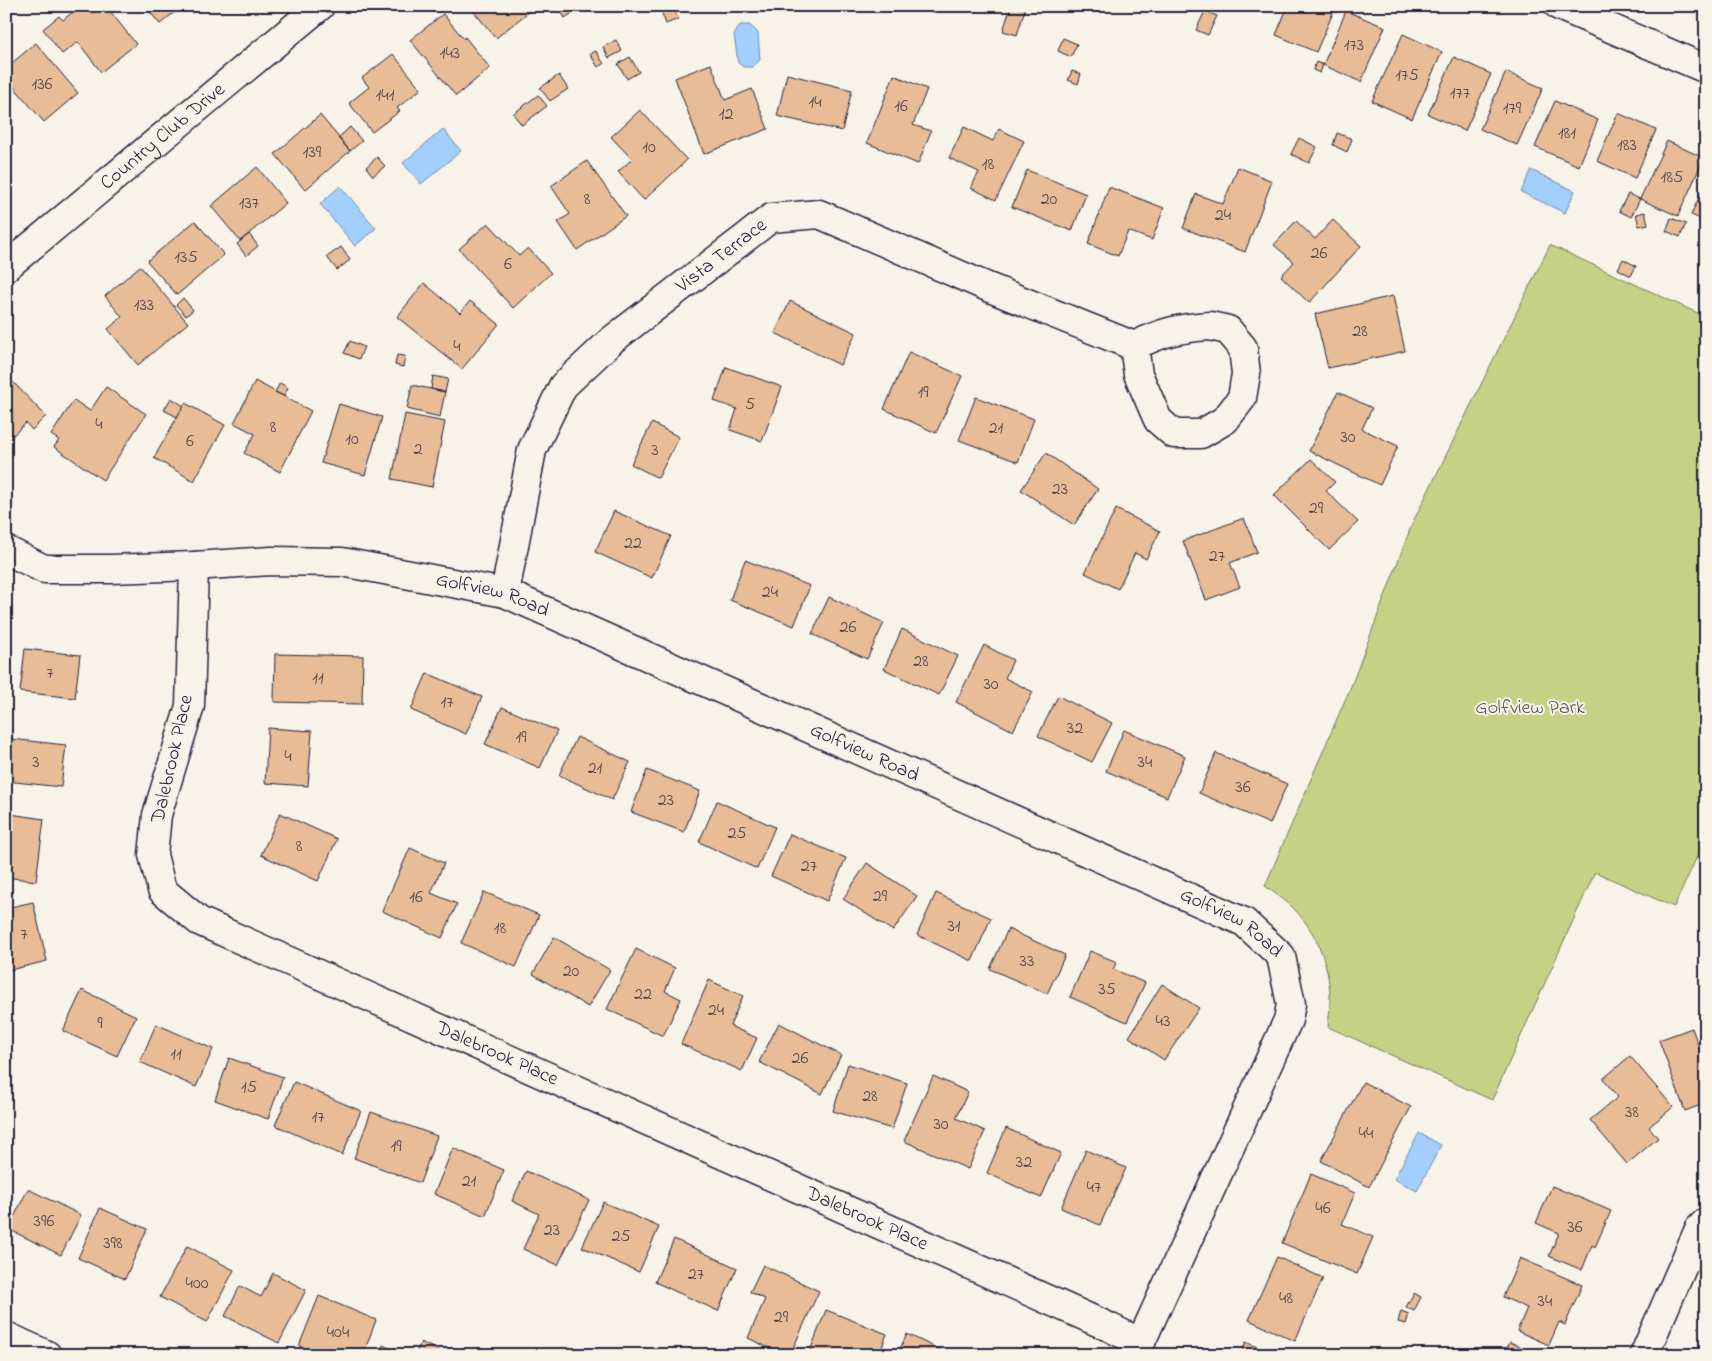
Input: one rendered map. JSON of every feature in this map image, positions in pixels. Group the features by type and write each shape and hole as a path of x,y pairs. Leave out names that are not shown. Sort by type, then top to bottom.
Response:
{"street":[{"name":"Country Club Drive","path":"6,267 320,6"},
{"path":"1560,6 1706,69"},
{"name":"Vista Terrace","path":"505,593 532,450 563,386 612,340 771,218 819,214 990,288 1134,346"},
{"path":"1210,326 1228,330 1243,348 1246,374 1242,398 1225,420 1201,434 1174,434 1158,420 1138,374 1134,346 1156,335 1180,328 1210,326"},
{"name":"Golfview Road","path":"6,550 44,568 110,569 271,561 342,562 505,593 1244,922 1281,956 1291,1004 1288,1020 1138,1349"},
{"name":"Dalebrook Place","path":"194,566 190,706 157,815 154,855 162,890 199,921 1100,1323 1138,1349"},
{"path":"1644,1355 1699,1229 1706,1222"},
{"path":"6,1336 47,1355"}],"green space":[{"name":"Golfview Park","path":"1550,245 1706,317 1706,837 1674,907 1595,872 1492,1100 1328,1027 1329,984 1319,946 1298,913 1265,886 1352,684 1412,524"}],"water":[{"path":"740,25 750,25 758,33 760,60 752,67 744,67 738,63 734,35"},
{"path":"443,129 461,151 421,184 403,163"},
{"path":"1531,170 1575,191 1565,213 1521,192"},
{"path":"340,186 376,228 355,246 320,204"},
{"path":"1419,1133 1441,1145 1417,1191 1394,1179"}],"building":[{"path":"80,6 106,6 136,44 101,72 78,42 62,54 43,29 59,16 63,20"},
{"path":"145,6 182,6 160,24"},
{"path":"469,6 536,6 496,38"},
{"path":"566,6 571,14 565,18 559,8"},
{"path":"663,6 673,6 678,19 666,24 660,8"},
{"path":"1011,6 1025,9 1017,35 1003,31"},
{"path":"1288,6 1336,6 1316,52 1276,35"},
{"path":"1205,11 1217,16 1208,35 1196,30"},
{"path":"1346,11 1385,27 1361,82 1323,65"},
{"path":"443,14 490,68 456,96 410,40"},
{"path":"1403,34 1442,52 1412,119 1372,101"},
{"path":"1063,38 1077,44 1071,57 1058,51"},
{"path":"616,40 622,51 609,58 603,47"},
{"path":"36,43 78,93 44,122 6,78 6,68"},
{"path":"596,51 604,64 598,67 590,54"},
{"path":"393,54 421,89 397,108 400,111 372,132 349,103 369,87 362,78"},
{"path":"630,57 639,72 627,79 618,64"},
{"path":"1454,57 1491,74 1465,131 1428,114"},
{"path":"1316,62 1323,65 1320,73 1313,70"},
{"path":"711,64 725,100 752,89 768,129 704,154 675,78"},
{"path":"1072,71 1081,74 1078,84 1068,80"},
{"path":"1506,72 1543,88 1517,145 1480,129"},
{"path":"787,74 852,90 842,131 777,116"},
{"path":"559,75 568,89 550,101 540,88"},
{"path":"894,75 927,89 913,125 931,131 918,164 867,143"},
{"path":"6,81 12,89 6,93"},
{"path":"538,95 547,106 522,125 513,114"},
{"path":"1555,101 1598,120 1579,166 1535,147"},
{"path":"640,110 687,160 644,200 618,172 632,159 611,137"},
{"path":"1618,113 1656,130 1635,178 1597,161"},
{"path":"320,115 350,151 305,190 275,154"},
{"path":"350,127 362,141 350,151 338,138"},
{"path":"964,127 993,141 999,129 1024,141 996,200 971,188 979,172 949,158"},
{"path":"1337,133 1352,139 1347,152 1333,145"},
{"path":"1299,138 1317,147 1309,163 1291,154"},
{"path":"1667,141 1704,158 1678,216 1640,199"},
{"path":"377,157 385,166 373,176 366,167"},
{"path":"587,161 626,216 577,250 558,222 570,214 551,186"},
{"path":"257,167 286,203 240,241 211,206"},
{"path":"1238,167 1272,181 1245,252 1183,228 1196,194 1223,204"},
{"path":"1027,170 1086,194 1072,231 1012,207"},
{"path":"1706,182 1706,221 1691,215"},
{"path":"1109,187 1164,208 1152,240 1128,231 1118,256 1088,244"},
{"path":"1628,194 1640,199 1631,217 1619,211"},
{"path":"1645,212 1648,224 1639,226 1636,214"},
{"path":"1671,218 1686,224 1680,237 1666,231"},
{"path":"1333,220 1361,246 1309,303 1281,276 1294,262 1274,245 1296,221 1315,239"},
{"path":"195,221 224,255 177,295 147,261"},
{"path":"488,223 519,256 528,248 551,273 513,308 459,249"},
{"path":"249,234 258,246 246,256 237,244"},
{"path":"341,247 350,260 337,270 327,257"},
{"path":"1623,259 1636,266 1631,276 1618,269"},
{"path":"140,266 188,323 138,365 108,329 122,317 105,296"},
{"path":"424,283 460,313 470,301 499,324 462,369 397,317"},
{"path":"1393,296 1405,351 1328,368 1315,314"},
{"path":"183,298 193,310 186,316 176,305"},
{"path":"790,301 856,333 840,365 775,333"},
{"path":"350,341 364,347 359,359 344,353"},
{"path":"909,352 962,376 936,433 884,409"},
{"path":"397,355 405,356 403,367 395,365"},
{"path":"726,367 782,387 762,441 730,430 737,409 714,401"},
{"path":"433,376 448,379 445,392 431,389"},
{"path":"10,379 46,416 32,430 26,423 6,442 6,382"},
{"path":"255,381 311,411 280,472 244,453 255,434 234,423"},
{"path":"280,383 288,388 284,396 275,392"},
{"path":"412,385 445,392 440,417 407,409"},
{"path":"106,387 146,414 103,480 54,447 59,440 51,435 74,400 90,411"},
{"path":"1338,392 1372,408 1362,429 1398,446 1380,485 1309,451"},
{"path":"976,397 1034,419 1018,462 959,440"},
{"path":"171,398 184,406 177,417 164,410"},
{"path":"185,403 225,425 194,481 154,458"},
{"path":"339,404 382,417 365,475 321,463"},
{"path":"405,414 445,422 432,487 392,479"},
{"path":"652,423 679,437 658,478 631,464"},
{"path":"1046,453 1098,489 1074,525 1021,490"},
{"path":"1311,459 1335,482 1326,491 1358,522 1329,550 1274,495"},
{"path":"1116,509 1160,531 1146,559 1135,553 1118,589 1085,573"},
{"path":"614,511 671,536 652,578 595,552"},
{"path":"1244,518 1257,552 1230,563 1240,587 1206,600 1183,541"},
{"path":"745,560 810,586 794,626 730,600"},
{"path":"829,597 884,623 867,659 812,634"},
{"path":"902,629 958,656 939,695 884,669"},
{"path":"984,645 1013,660 1005,678 1033,692 1013,731 956,702"},
{"path":"25,649 80,655 75,698 20,692"},
{"path":"275,654 363,656 362,704 274,702"},
{"path":"427,673 482,697 466,734 411,710"},
{"path":"1058,696 1112,723 1092,762 1038,736"},
{"path":"502,707 557,731 540,768 485,744"},
{"path":"268,728 312,731 308,786 265,783"},
{"path":"1124,730 1185,756 1167,797 1106,771"},
{"path":"577,737 630,762 612,800 559,775"},
{"path":"11,739 66,745 61,787 6,781"},
{"path":"1216,753 1287,784 1270,824 1199,793"},
{"path":"647,770 700,791 684,832 631,812"},
{"path":"717,801 775,827 757,869 699,842"},
{"path":"280,813 337,839 318,881 261,855"},
{"path":"10,814 44,819 36,881 6,877 6,841"},
{"path":"790,834 846,858 827,901 771,876"},
{"path":"410,848 444,863 431,893 457,904 442,938 382,911"},
{"path":"867,863 917,896 893,931 843,899"},
{"path":"484,892 539,915 516,967 461,943"},
{"path":"936,893 991,918 972,961 917,935"},
{"path":"33,902 47,961 6,971 6,908"},
{"path":"1008,929 1065,955 1047,994 990,969"},
{"path":"554,937 610,970 588,1007 533,974"},
{"path":"636,949 675,968 665,991 681,999 663,1036 607,1009"},
{"path":"1090,951 1117,962 1113,969 1145,983 1127,1022 1070,997"},
{"path":"709,980 743,996 730,1026 757,1038 742,1071 681,1044"},
{"path":"1162,984 1199,1008 1164,1060 1129,1037"},
{"path":"82,990 136,1016 117,1056 63,1031"},
{"path":"779,1023 841,1055 822,1094 759,1062"},
{"path":"156,1024 213,1049 196,1087 140,1062"},
{"path":"1692,1028 1702,1056 1706,1055 1706,1103 1685,1111 1659,1040"},
{"path":"1630,1056 1673,1107 1649,1127 1658,1138 1627,1164 1590,1120 1618,1097 1603,1079"},
{"path":"229,1058 283,1077 268,1119 215,1100"},
{"path":"848,1064 907,1083 892,1129 833,1111"},
{"path":"933,1076 968,1092 956,1118 985,1131 968,1169 904,1141"},
{"path":"294,1082 361,1111 342,1155 275,1125"},
{"path":"1363,1082 1411,1107 1369,1187 1321,1161"},
{"path":"371,1112 437,1136 420,1183 354,1158"},
{"path":"1006,1128 1061,1153 1041,1198 987,1173"},
{"path":"453,1148 504,1170 485,1216 434,1194"},
{"path":"1086,1150 1126,1168 1100,1225 1061,1208"},
{"path":"526,1171 589,1200 558,1265 523,1249 539,1214 512,1201"},
{"path":"1311,1174 1355,1193 1342,1224 1373,1237 1357,1274 1282,1243"},
{"path":"1552,1186 1611,1211 1595,1247 1592,1245 1582,1270 1549,1256 1559,1233 1536,1223"},
{"path":"28,1189 81,1215 61,1255 8,1229"},
{"path":"603,1202 659,1227 639,1272 582,1247"},
{"path":"100,1208 147,1229 125,1279 78,1258"},
{"path":"674,1239 737,1268 718,1311 655,1282"},
{"path":"187,1246 234,1270 207,1322 160,1297"},
{"path":"1277,1257 1323,1278 1295,1341 1249,1320"},
{"path":"1520,1258 1582,1285 1565,1325 1559,1322 1549,1345 1517,1331 1527,1308 1503,1297"},
{"path":"763,1265 819,1291 790,1355 784,1355 748,1338 765,1299 750,1292"},
{"path":"273,1273 306,1290 279,1343 225,1316 240,1286 261,1297"},
{"path":"1414,1293 1421,1297 1414,1311 1406,1307"},
{"path":"319,1296 376,1320 363,1355 320,1355 299,1346"},
{"path":"826,1310 887,1334 879,1355 820,1355 810,1351"},
{"path":"1401,1311 1409,1314 1406,1324 1398,1322"},
{"path":"907,1334 951,1355 897,1355"},
{"path":"421,1342 447,1355 415,1355"},
{"path":"1246,1342 1274,1355 1240,1355"},
{"path":"1510,1342 1539,1355 1504,1355"},
{"path":"383,1345 404,1355 378,1355"}]}
